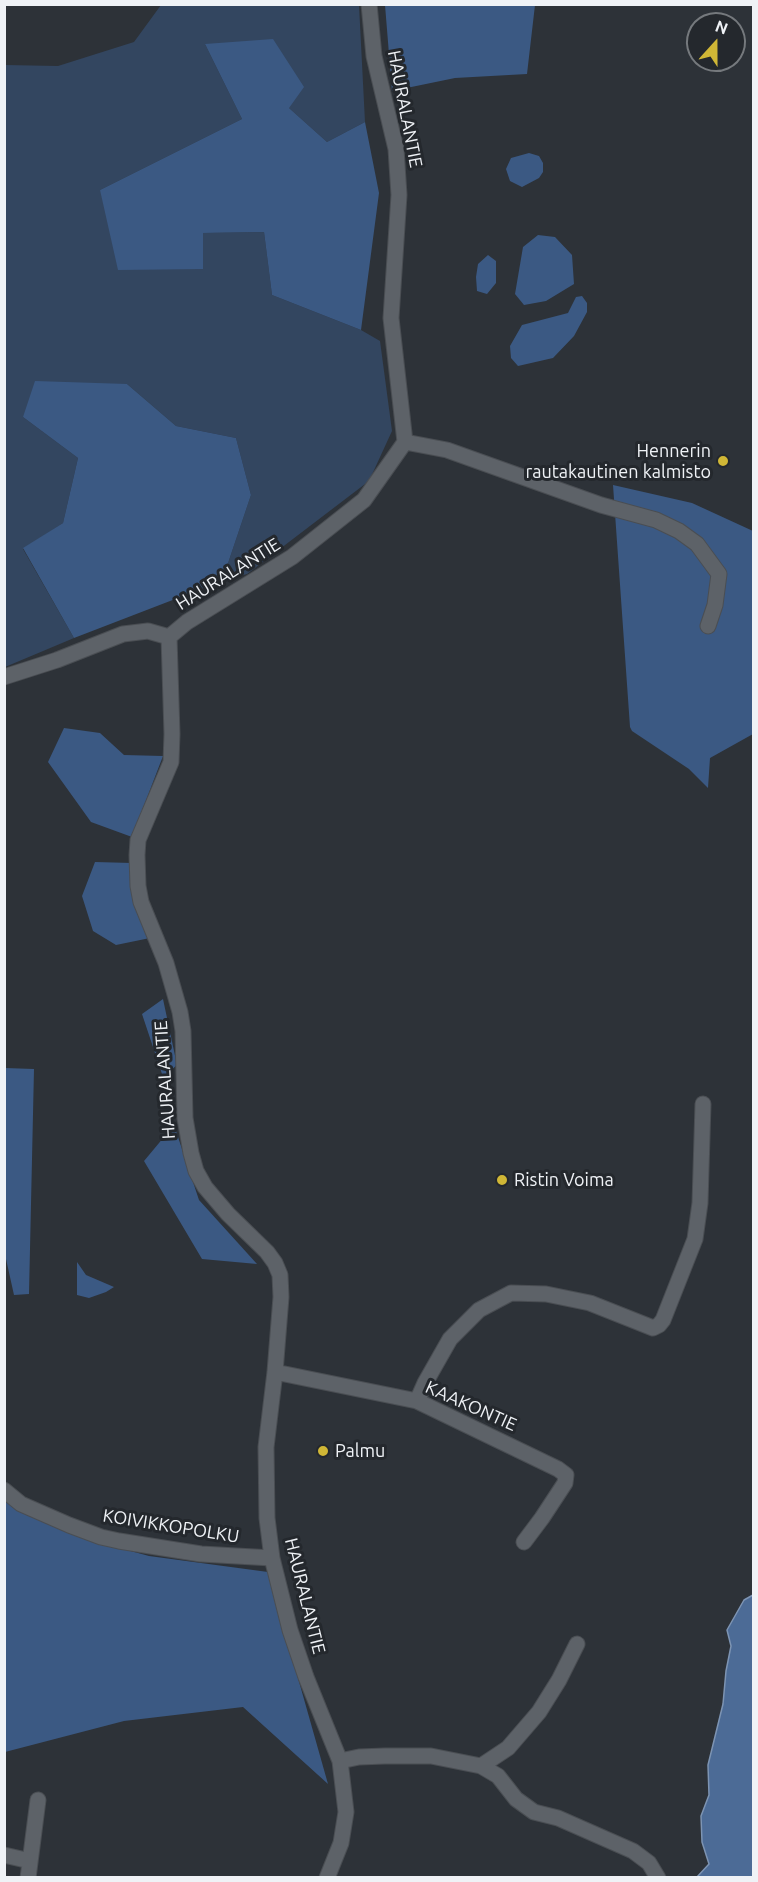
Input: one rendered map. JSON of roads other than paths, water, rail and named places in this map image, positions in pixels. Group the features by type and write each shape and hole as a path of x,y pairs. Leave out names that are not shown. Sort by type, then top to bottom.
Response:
{"street":[{"name":"HAURALANTIE","path":"327,1878 341,1843 345,1812 340,1761 306,1677 290,1630 272,1558 267,1518 266,1447 282,1297 280,1275 267,1252 228,1214 205,1187 196,1171 185,1118 183,1031 180,1012 166,963 141,902 137,855 138,840 171,762 169,637 187,622 292,557 364,500 405,442 391,318 399,195 396,149 374,57 369,4"},
{"path":"405,442 447,450 601,505 656,520 679,531 697,544 719,574 715,605 708,626"},
{"path":"4,677 57,660 123,634 148,631 169,637"},
{"path":"417,1401 450,1339 479,1311 511,1293 546,1294 590,1303 653,1328 659,1325 695,1239 700,1203 703,1104"},
{"name":"KAAKONTIE","path":"275,1372 417,1401 549,1463 566,1475 565,1483 524,1542"},
{"name":"KOIVIKKOPOLKU","path":"4,1490 21,1504 101,1537 190,1552 272,1558"},
{"path":"481,1766 508,1748 538,1712 559,1680 577,1644"},
{"path":"340,1761 376,1756 431,1756 481,1766 498,1776 516,1799 534,1812 558,1818 633,1851 649,1863 658,1878"},
{"path":"28,1878 38,1800"},
{"path":"4,1855 30,1861"}],"place":[{"name":"Hennerin rautakautinen kalmisto","path":"723,461"},
{"name":"Ristin Voima","path":"502,1180"},
{"name":"Palmu","path":"323,1451"}]}
